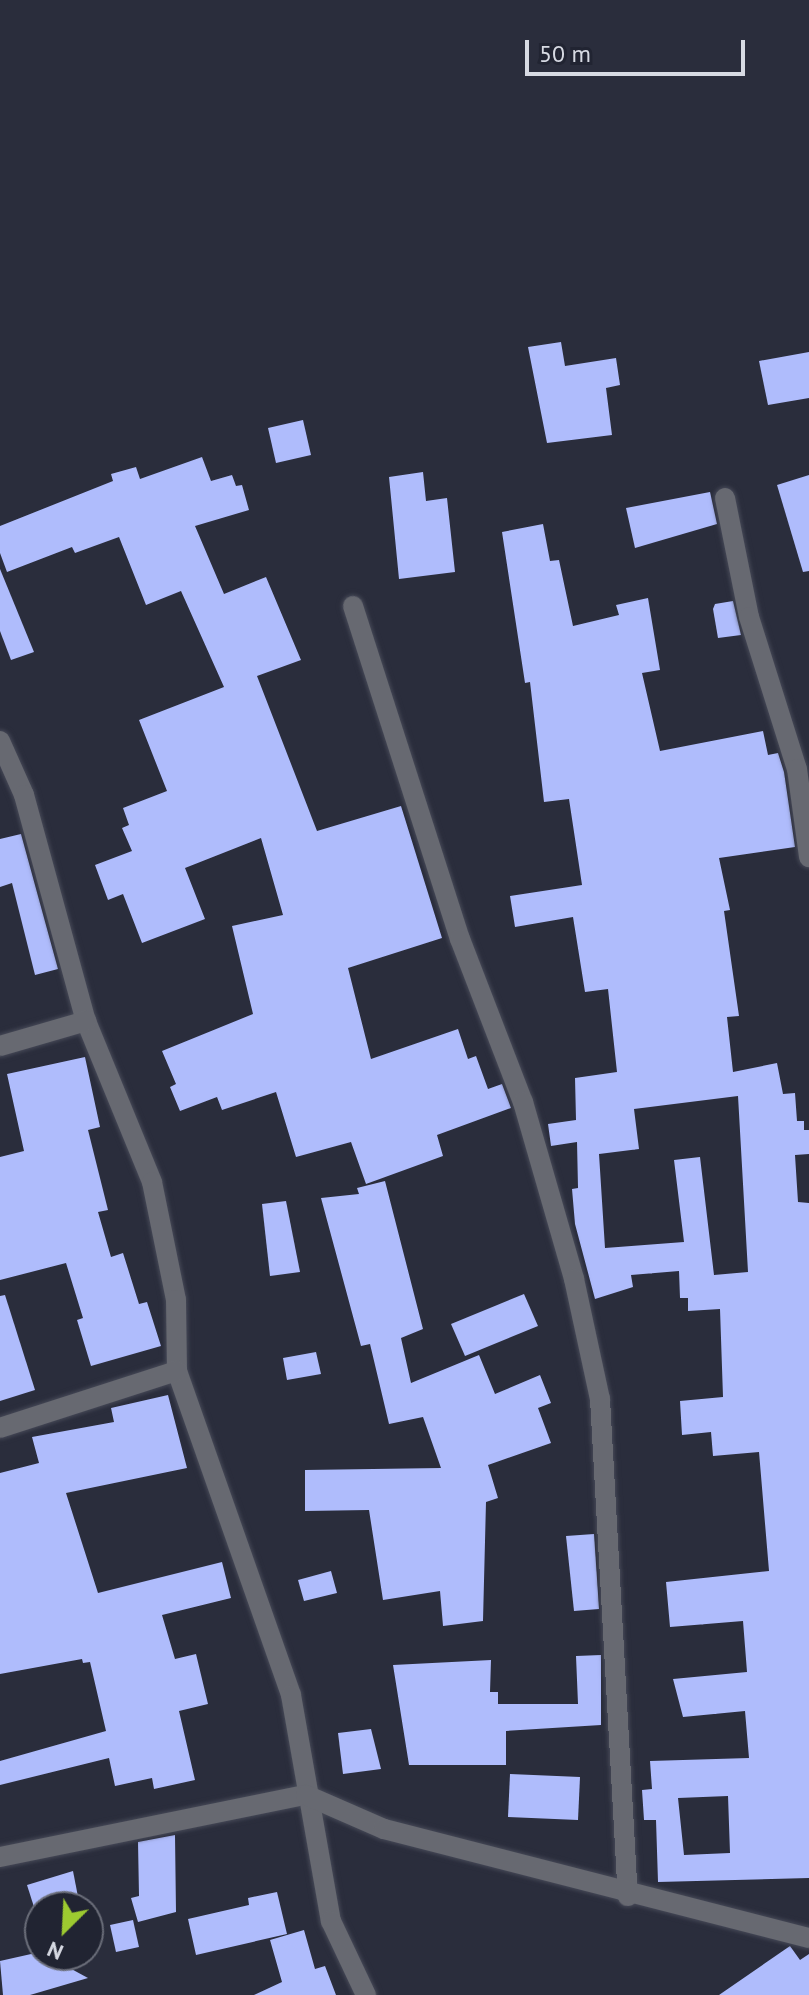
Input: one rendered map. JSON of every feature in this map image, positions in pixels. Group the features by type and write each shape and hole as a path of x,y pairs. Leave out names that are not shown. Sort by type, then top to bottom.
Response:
{"street":[{"path":"725,498 749,617 797,769 809,857"},
{"path":"353,606 460,939 523,1102 574,1279 597,1384 628,1896"},
{"path":"0,741 24,795 86,1021 152,1182 176,1300 177,1371 291,1695 306,1795 331,1921 366,1995"},
{"path":"0,1046 86,1021"},
{"path":"0,1428 177,1371"},
{"path":"0,1857 306,1795 384,1829 628,1896 809,1938"}],"building":[{"path":"561,342 565,366 616,358 620,385 606,388 612,435 547,443 528,347"},
{"path":"809,352 809,398 768,405 759,361"},
{"path":"303,420 311,455 276,463 268,428"},
{"path":"202,457 211,481 232,475 236,486 242,485 249,510 195,526 224,594 266,577 301,660 257,676 317,831 401,806 442,938 348,968 371,1059 458,1029 468,1059 476,1056 488,1089 502,1084 511,1108 437,1135 443,1156 366,1184 351,1142 296,1157 276,1092 222,1110 217,1097 180,1111 170,1087 176,1084 162,1051 253,1014 232,926 283,915 261,838 185,868 205,919 142,943 123,894 108,900 95,865 132,851 122,828 129,825 123,808 167,791 139,720 224,687 181,591 146,605 119,537 75,553 72,547 7,572 0,553 0,526 113,481 111,474 136,467 140,479"},
{"path":"423,472 426,501 447,498 455,572 399,579 389,477"},
{"path":"809,475 809,571 803,572 777,485"},
{"path":"710,492 717,524 635,548 626,508"},
{"path":"543,524 550,561 559,560 573,626 619,615 616,605 648,598 660,670 642,673 660,751 763,731 768,755 778,753 784,772 795,847 719,858 730,910 724,911 739,1016 727,1017 733,1072 777,1063 783,1094 795,1093 797,1121 804,1121 804,1130 809,1130 809,1154 795,1155 798,1202 809,1203 809,1878 658,1882 656,1820 644,1820 642,1790 652,1789 650,1761 749,1758 745,1711 683,1717 673,1679 747,1672 743,1621 670,1627 666,1582 769,1571 759,1452 713,1456 711,1432 682,1435 680,1401 723,1397 720,1309 688,1311 688,1298 680,1298 679,1271 631,1275 633,1287 595,1299 575,1224 572,1189 578,1188 577,1142 551,1146 548,1124 576,1120 575,1078 617,1072 608,989 585,992 573,917 515,927 510,896 582,885 569,799 544,802 530,682 525,683 502,532","holes":["738,1096 748,1272 714,1275 700,1157 674,1160 684,1242 605,1248 599,1154 639,1149 634,1109","728,1796 730,1853 684,1855 678,1798"]},
{"path":"0,569 34,652 11,660 0,631"},
{"path":"733,601 741,635 718,638 713,609 715,604"},
{"path":"21,834 58,969 35,975 12,883 0,887 0,839"},
{"path":"85,1057 100,1127 88,1130 108,1210 98,1212 111,1257 123,1253 139,1304 147,1302 161,1346 91,1366 77,1320 83,1318 66,1263 0,1280 0,1157 24,1151 7,1074"},
{"path":"385,1181 423,1329 401,1338 411,1383 479,1355 495,1394 540,1375 551,1403 538,1408 551,1443 488,1465 498,1498 486,1502 483,1621 443,1626 440,1591 383,1600 369,1510 305,1511 305,1470 441,1468 423,1417 389,1424 370,1344 361,1346 321,1198 359,1194 357,1188"},
{"path":"286,1201 300,1272 270,1276 262,1204"},
{"path":"524,1294 538,1326 465,1356 451,1324"},
{"path":"5,1295 35,1390 0,1401 0,1296"},
{"path":"316,1352 321,1374 287,1380 283,1358"},
{"path":"168,1395 187,1468 66,1493 98,1593 222,1562 231,1598 162,1615 175,1659 196,1654 208,1704 179,1711 195,1780 154,1789 152,1778 115,1786 109,1758 0,1785 0,1761 106,1731 90,1662 83,1663 82,1659 0,1674 0,1473 39,1463 32,1437 114,1422 111,1408"},
{"path":"594,1534 599,1609 574,1611 566,1536"},
{"path":"331,1571 337,1593 304,1601 298,1580"},
{"path":"601,1655 601,1725 506,1731 506,1765 409,1765 393,1665 491,1660 490,1692 498,1692 498,1704 578,1704 576,1656"},
{"path":"371,1729 381,1769 343,1774 338,1733"},
{"path":"510,1774 580,1777 578,1820 508,1817"},
{"path":"175,1835 176,1912 138,1922 131,1898 139,1896 138,1842"},
{"path":"73,1871 77,1891 29,1891 27,1885"},
{"path":"277,1892 287,1934 196,1955 188,1919 249,1905 248,1898"},
{"path":"133,1920 139,1947 116,1952 110,1925"},
{"path":"304,1930 315,1969 325,1966 336,1995 254,1995 282,1982 270,1940"},
{"path":"790,1946 800,1960 809,1954 809,1995 719,1995"},
{"path":"24,1956 24,1971 75,1971 88,1978 30,1995 3,1995 0,1961"}]}
